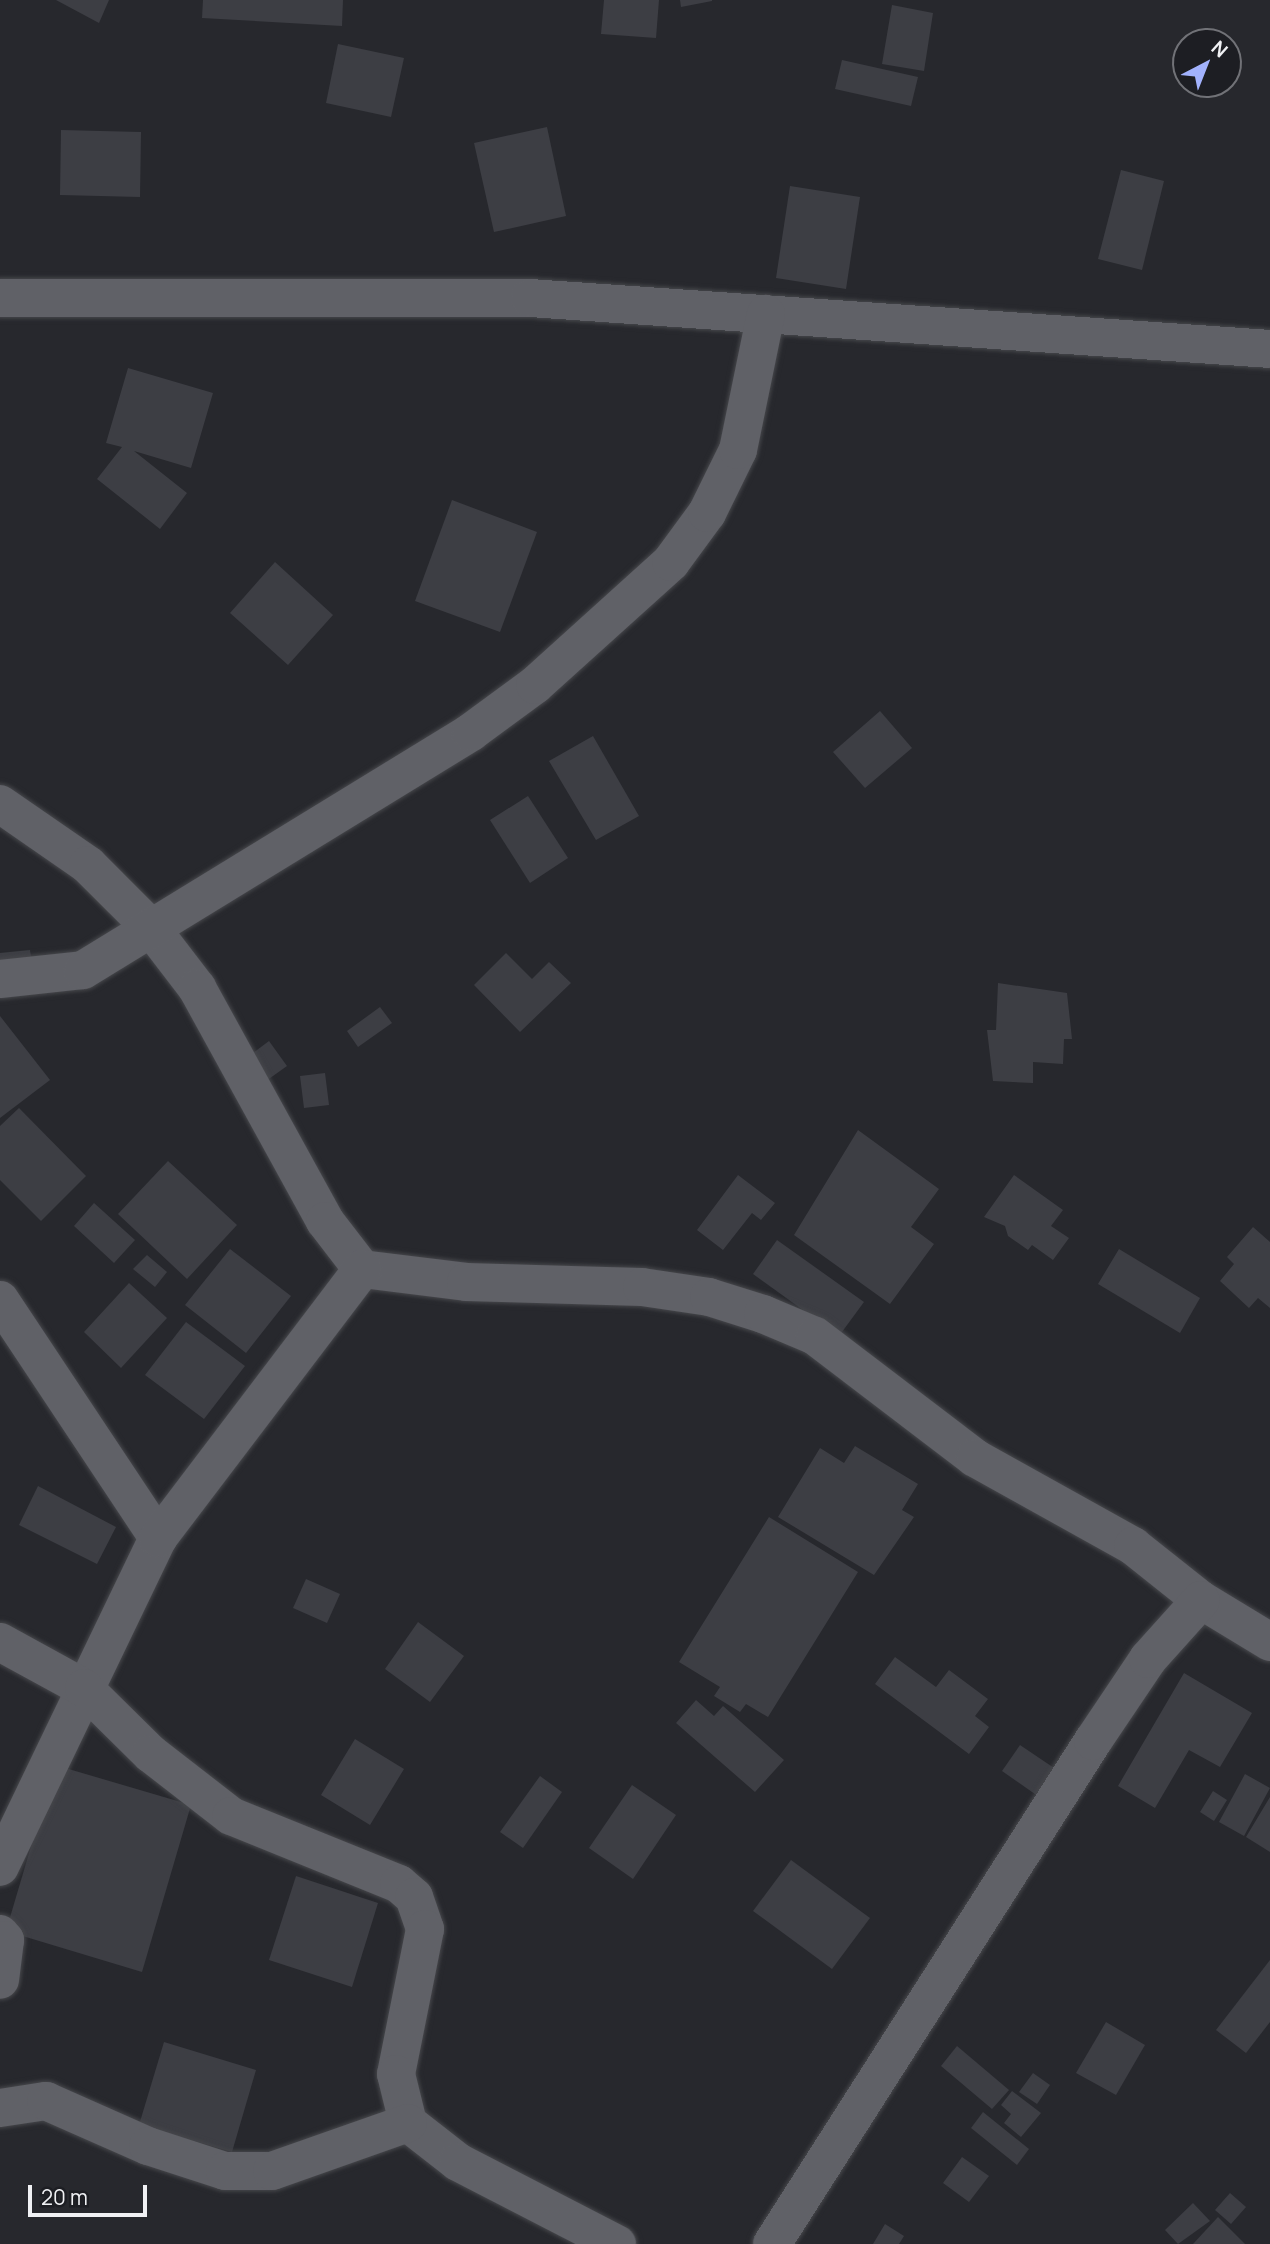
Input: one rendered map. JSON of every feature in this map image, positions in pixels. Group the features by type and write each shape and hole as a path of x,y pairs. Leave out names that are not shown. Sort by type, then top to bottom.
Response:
{"street":[{"path":"0,298 530,298 1270,349"},
{"path":"0,979 83,971 471,732 535,685 671,562 706,513 738,450 766,314"},
{"path":"0,804 88,865 151,928 197,988 325,1221 362,1269 466,1282 642,1287 709,1297 763,1314 858,1364 975,1458 1133,1546 1200,1600 1270,1642"},
{"path":"0,1867 83,1688 158,1538 362,1269"},
{"path":"0,1300 158,1538"},
{"path":"772,2244 1086,1751 1148,1659 1200,1600"},
{"path":"0,1642 83,1688 151,1754 231,1816 399,1884 414,1897 425,1929 396,2074 408,2123 457,2162 578,2236 617,2244"},
{"path":"0,1934 5,1940 0,1980"},
{"path":"0,2108 46,2101 148,2146 225,2171 272,2171 408,2123"}],"building":[{"path":"56,0 109,0 99,23"},
{"path":"203,0 343,0 342,26 202,18"},
{"path":"604,0 659,0 656,38 601,34"},
{"path":"680,0 712,0 712,1 681,7"},
{"path":"892,5 933,13 924,71 882,64"},
{"path":"338,44 404,58 391,117 326,103"},
{"path":"842,60 918,77 911,106 835,89"},
{"path":"547,127 566,216 494,232 474,143"},
{"path":"61,130 141,132 140,197 60,195"},
{"path":"1121,170 1164,181 1142,270 1098,259"},
{"path":"790,186 860,197 846,289 776,278"},
{"path":"128,368 213,393 191,468 134,451 187,493 160,529 97,479 122,447 106,443"},
{"path":"452,500 537,532 500,632 415,601"},
{"path":"275,562 333,615 288,665 230,613"},
{"path":"880,711 912,748 865,788 833,752"},
{"path":"593,736 639,816 596,840 549,761"},
{"path":"528,796 568,858 530,883 490,820"},
{"path":"30,950 33,970 0,974 0,953"},
{"path":"506,953 532,979 549,962 571,983 520,1032 474,985"},
{"path":"998,983 1067,993 1072,1039 1064,1039 1063,1064 1033,1062 1033,1083 993,1081 987,1030 996,1030"},
{"path":"380,1007 392,1023 358,1047 347,1031"},
{"path":"0,1016 50,1080 0,1118"},
{"path":"269,1041 287,1066 266,1081 249,1056"},
{"path":"325,1073 329,1105 304,1108 300,1076"},
{"path":"19,1108 86,1176 41,1221 0,1180 0,1126"},
{"path":"858,1130 939,1189 911,1227 934,1244 890,1304 794,1235"},
{"path":"168,1161 237,1225 187,1279 118,1214"},
{"path":"738,1175 775,1203 761,1220 752,1213 723,1250 697,1230"},
{"path":"1014,1175 1063,1210 1051,1226 1069,1238 1053,1260 1032,1245 1028,1250 1008,1236 1005,1226 984,1217"},
{"path":"94,1203 135,1240 114,1263 74,1226"},
{"path":"1253,1227 1270,1242 1270,1308 1258,1298 1249,1308 1220,1281 1234,1264 1227,1257"},
{"path":"777,1240 864,1302 839,1336 753,1274"},
{"path":"230,1249 291,1296 246,1353 185,1305"},
{"path":"1119,1249 1200,1298 1180,1333 1098,1284"},
{"path":"147,1255 167,1272 155,1287 133,1269"},
{"path":"129,1283 167,1318 121,1368 84,1332"},
{"path":"186,1322 245,1366 204,1419 145,1375"},
{"path":"855,1446 918,1484 902,1510 914,1517 874,1575 778,1517 820,1448 844,1463"},
{"path":"38,1486 116,1527 97,1564 19,1525"},
{"path":"769,1517 858,1572 768,1717 746,1704 740,1712 714,1696 720,1687 679,1662"},
{"path":"306,1579 340,1594 327,1623 293,1608"},
{"path":"418,1622 464,1656 430,1702 385,1669"},
{"path":"895,1657 936,1687 949,1670 988,1699 975,1716 989,1727 969,1754 875,1684"},
{"path":"1184,1673 1252,1713 1220,1767 1189,1750 1155,1808 1118,1786"},
{"path":"696,1700 714,1716 723,1706 784,1760 755,1792 676,1723"},
{"path":"355,1739 404,1769 370,1825 321,1795"},
{"path":"1020,1745 1060,1772 1042,1799 1002,1771"},
{"path":"55,1765 191,1805 142,1972 6,1931"},
{"path":"1245,1774 1270,1788 1244,1836 1219,1822"},
{"path":"540,1776 562,1792 523,1848 500,1832"},
{"path":"632,1785 676,1815 633,1879 589,1848"},
{"path":"1213,1791 1227,1800 1214,1821 1200,1812"},
{"path":"1270,1797 1270,1852 1246,1837"},
{"path":"791,1860 870,1918 832,1969 753,1911"},
{"path":"296,1876 378,1903 352,1987 269,1960"},
{"path":"1270,1960 1270,2022 1246,2053 1216,2030"},
{"path":"1106,2022 1145,2045 1116,2095 1076,2073"},
{"path":"164,2042 256,2070 232,2152 139,2125"},
{"path":"957,2046 1009,2090 992,2109 941,2066"},
{"path":"1033,2073 1050,2085 1037,2104 1019,2092"},
{"path":"1012,2091 1041,2113 1021,2137 1004,2123 1011,2114 1001,2105"},
{"path":"983,2112 1029,2149 1017,2165 971,2128"},
{"path":"962,2157 989,2176 969,2202 943,2183"},
{"path":"1230,2193 1246,2207 1231,2224 1215,2210"},
{"path":"1193,2203 1210,2221 1178,2244 1165,2230"},
{"path":"1218,2217 1245,2244 1193,2244"},
{"path":"885,2224 904,2236 899,2244 873,2244"}]}
